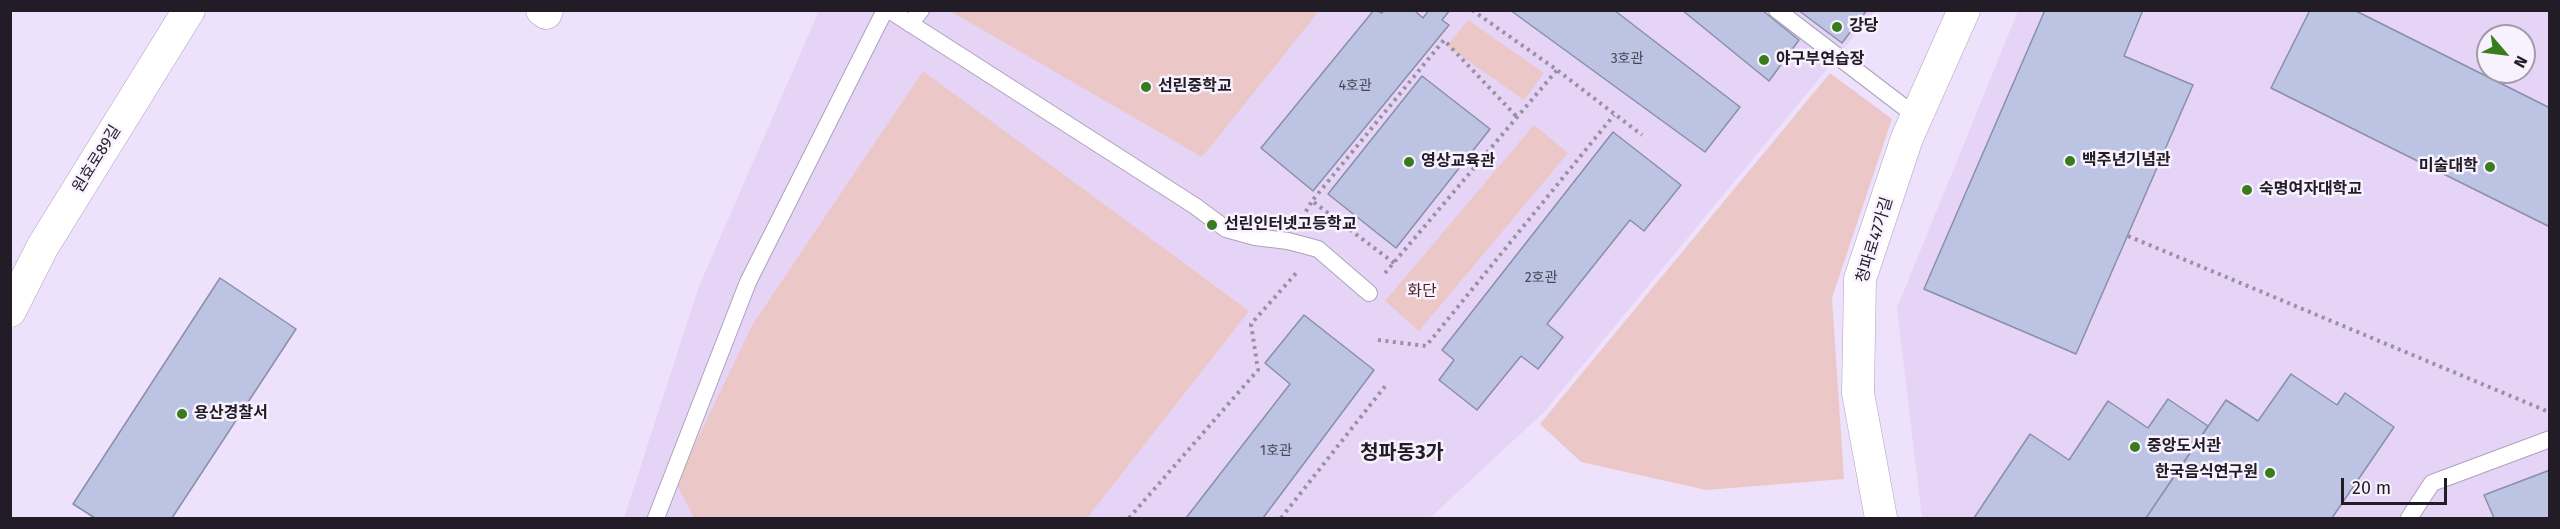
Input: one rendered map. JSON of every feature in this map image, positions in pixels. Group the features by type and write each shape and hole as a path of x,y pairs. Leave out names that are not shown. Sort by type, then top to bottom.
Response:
{"street":[{"name":"원효로89길","path":"10,311 43,246 189,10"},
{"name":"청파로47가길","path":"1881,519 1858,393 1860,279 1917,117 1964,10"}],"lane":[{"path":"656,519 748,282 887,10 1195,206 1226,229 1318,249 1369,293"},
{"path":"910,24 921,10"},
{"path":"1777,10 1917,117"},
{"path":"2409,519 2432,483 2550,439"}],"path":[{"path":"1472,10 1557,70 1642,135"},
{"path":"1394,263 1312,201 1444,40 1517,117"},
{"path":"1369,293 1557,70"},
{"path":"1378,340 1426,346 1614,115"},
{"path":"2128,236 2550,412"},
{"path":"1130,519 1258,370 1251,324 1318,249"},
{"path":"1281,519 1386,385"}],"shaded area":[{"name":"선린인터넷고등학교","path":"819,11 1875,11 1544,412 1430,518 624,518 699,286"},
{"name":"숙명여자대학교","path":"2018,11 2549,11 2549,518 1922,518 1897,308"}],"green space":[{"name":"선린중학교","path":"950,11 1319,11 1202,157"},
{"path":"1468,20 1544,73 1524,100 1447,46"},
{"path":"923,71 1249,311 1087,518 694,518 676,483 753,324"},
{"path":"1830,73 1892,119 1832,298 1844,479 1706,490 1581,462 1540,424"},
{"name":"화단","path":"1534,125 1568,153 1419,331 1385,301"}],"building":[{"path":"1374,10 1382,13 1384,10 1414,10 1423,18 1429,10 1450,10 1442,20 1449,25 1313,191 1261,148"},
{"path":"1510,10 1614,10 1740,107 1705,152"},
{"name":"야구부연습장","path":"1682,10 1762,10 1799,40 1769,81"},
{"name":"강당","path":"1798,10 1867,10 1842,43"},
{"name":"백주년기념관","path":"2045,10 2143,10 2124,56 2193,85 2076,354 1924,289"},
{"name":"미술대학","path":"2310,10 2354,10 2476,71 2476,84 2502,84 2550,108 2550,227 2271,88"},
{"name":"영상교육관","path":"1422,76 1490,129 1396,248 1328,194"},
{"path":"1613,132 1681,185 1644,231 1630,220 1547,324 1563,337 1538,369 1521,356 1477,410 1439,380 1454,360 1442,350"},
{"path":"220,278 296,329 172,518 95,518 73,504"},
{"path":"1304,315 1374,370 1263,518 1186,518 1290,384 1265,363"},
{"name":"한국음식연구원","path":"2291,374 2337,405 2345,393 2394,427 2332,518 2146,518 2226,400 2258,421"},
{"name":"중앙도서관","path":"2168,399 2208,426 2146,518 1974,518 2030,434 2069,460 2108,401 2148,428"},
{"path":"2550,470 2550,518 2494,518 2484,495"}],"place":[{"name":"강당","path":"1837,27"},
{"name":"야구부연습장","path":"1764,60"},
{"name":"선린중학교","path":"1146,87"},
{"name":"백주년기념관","path":"2070,161"},
{"name":"영상교육관","path":"1409,162"},
{"name":"미술대학","path":"2490,167"},
{"name":"숙명여자대학교","path":"2247,190"},
{"name":"선린인터넷고등학교","path":"1212,225"},
{"name":"용산경찰서","path":"182,414"},
{"name":"중앙도서관","path":"2135,447"},
{"name":"한국음식연구원","path":"2270,473"}],"district":[{"name":"청파동3가","path":"1402,453"}]}
